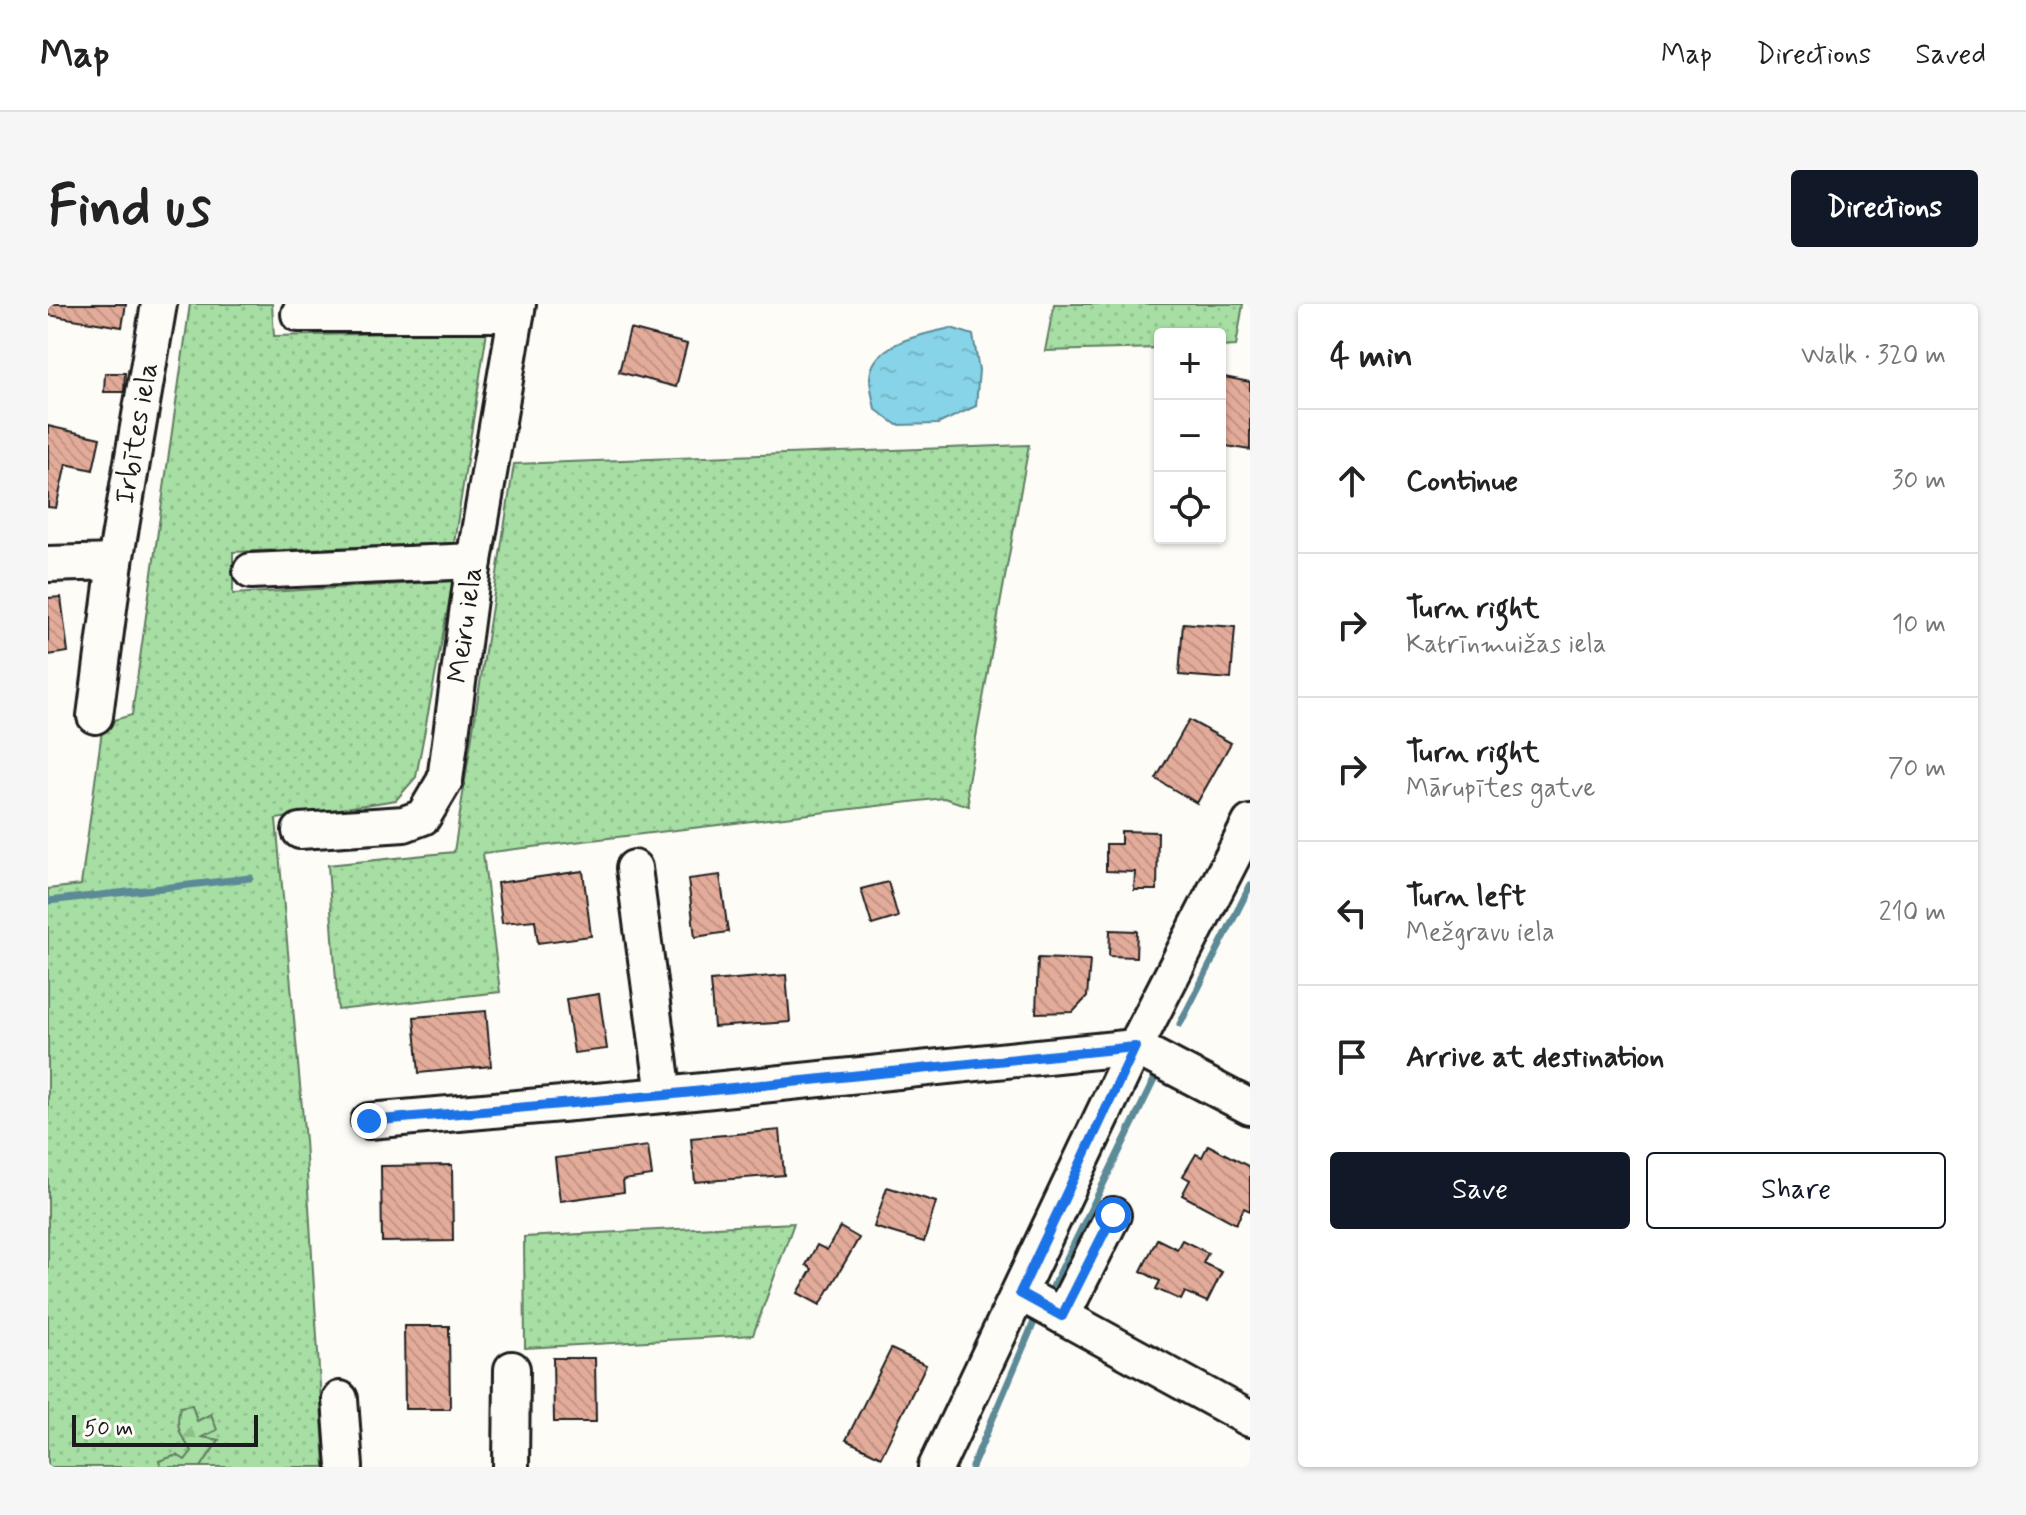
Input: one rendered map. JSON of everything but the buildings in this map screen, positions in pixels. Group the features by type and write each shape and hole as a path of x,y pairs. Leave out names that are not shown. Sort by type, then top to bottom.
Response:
{"street":[{"name":"Irbītes iela","path":"95,716 115,562 159,304"},
{"path":"299,314 517,309"},
{"name":"Meiru iela","path":"300,831 404,824 423,817 445,780 474,561 517,309"},
{"path":"251,571 474,561"},
{"path":"48,564 115,562"},
{"path":"936,1467 1135,1047 1250,823"},
{"path":"634,868 664,1095"},
{"path":"369,1121 664,1095 1135,1047 1250,1107"},
{"path":"1062,1316 1113,1215"},
{"path":"1020,1293 1250,1419"},
{"path":"511,1467 512,1369"},
{"path":"340,1399 345,1467"}],"green space":[{"path":"190,304 272,304 274,336 487,331 454,543 233,552 233,594 453,581 416,777 396,800 276,819 305,1141 325,1467 48,1467 48,889 81,885 103,723 132,715"},
{"path":"1054,304 1243,304 1236,346 1226,347 1226,328 1154,328 1154,348 1045,351"},
{"path":"1029,445 967,787 969,806 944,798 483,853 500,992 338,1010 328,865 454,852 514,464"},
{"path":"794,1223 753,1335 525,1348 524,1237"},
{"path":"192,1405 197,1421 211,1414 217,1430 202,1437 219,1440 201,1467 161,1467 159,1461 177,1455 185,1460 192,1451 182,1436 178,1420 180,1407"}],"water":[{"path":"951,328 973,335 979,370 976,406 938,424 897,425 875,409 870,378 879,356 901,342"}],"waterway":[{"path":"48,901 250,878"},
{"path":"1180,1024 1250,886"},
{"path":"1050,1293 1154,1080"},
{"path":"972,1467 1034,1322"}],"route":[{"path":"369,1121 664,1095 1135,1047 1020,1293 1062,1316 1113,1215"}]}
